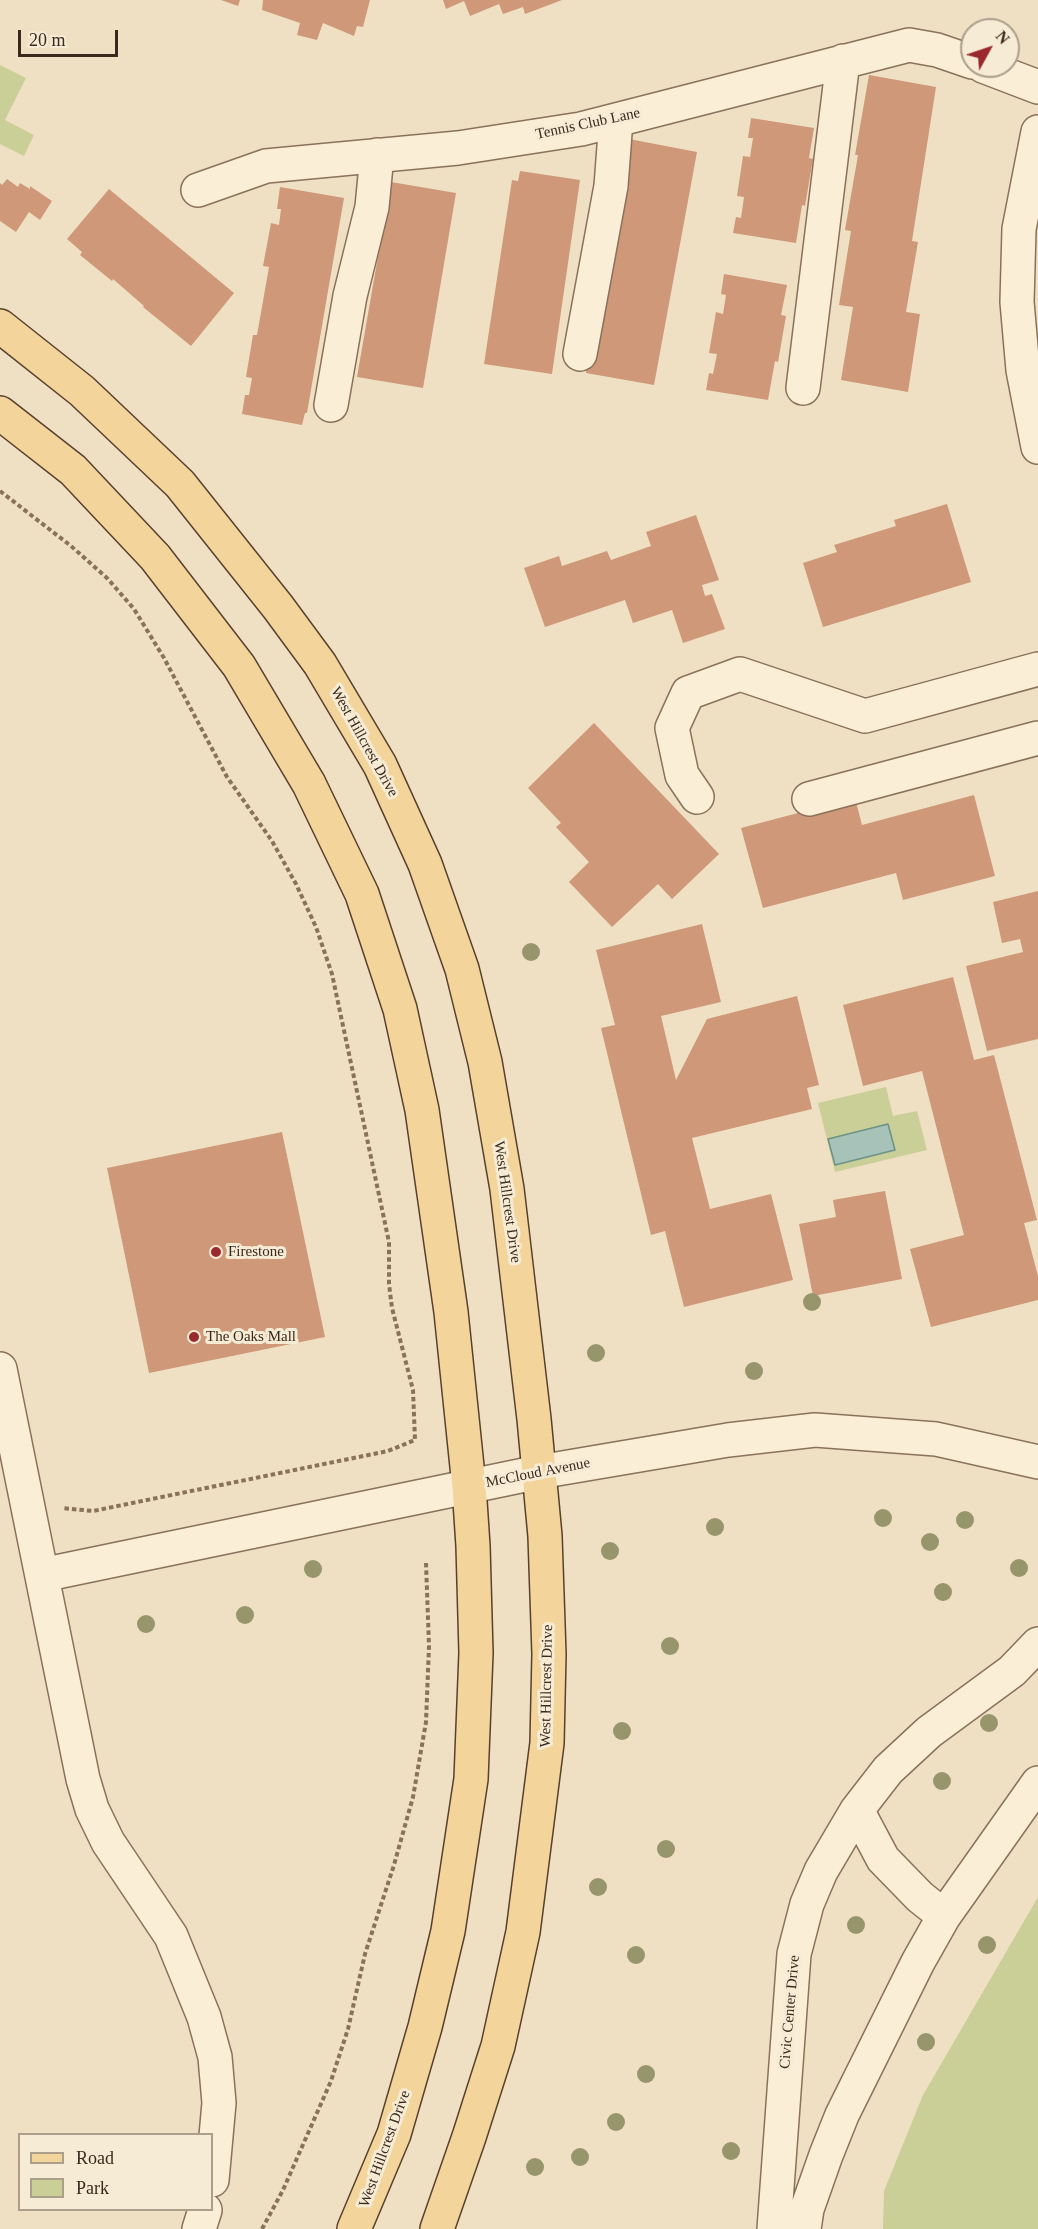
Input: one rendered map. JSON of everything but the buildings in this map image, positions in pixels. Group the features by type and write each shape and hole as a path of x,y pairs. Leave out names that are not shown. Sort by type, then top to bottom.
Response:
{"main road":[{"name":"West Hillcrest Drive","path":"0,326 82,391 180,484 278,607 320,664 380,765 429,874 462,969 485,1062 507,1189 545,1536 549,1654 547,1743 523,1932 498,2046 436,2229"},
{"name":"West Hillcrest Drive","path":"0,413 73,470 148,549 238,666 309,784 362,894 400,1009 422,1110 451,1312 469,1486 476,1653 471,1779 448,1931 425,2027 394,2134 354,2229"}],"street":[{"name":"Tennis Club Lane","path":"198,190 266,166 469,146 580,129 909,45 937,50 960,58"},
{"path":"803,388 843,62"},
{"path":"1014,78 1038,87"},
{"path":"580,354 611,186 616,120"},
{"path":"1038,132 1019,229 1017,302 1023,370 1038,447"},
{"path":"331,405 350,296 372,207 376,155"},
{"path":"698,797 682,776 672,728 688,693 698,689 740,674 865,716 1038,669"},
{"path":"809,799 1038,738"},
{"path":"0,1369 83,1779 92,1809 108,1842 171,1936 204,2017 215,2057 219,2103 213,2169"},
{"name":"McCloud Avenue","path":"42,1575 539,1472 728,1440 815,1430 936,1439 1038,1462"},
{"name":"Civic Center Drive","path":"774,2229 794,1954 807,1904 821,1871 857,1810 888,1770 921,1740 1012,1671 1038,1644"},
{"path":"804,2229 807,2209 825,2155 842,2115 918,1962 944,1916 1038,1783"},
{"path":"857,1810 883,1858 920,1897 944,1916"},
{"path":"199,2229 205,2211"}],"path":[{"path":"0,491 71,546 108,579 134,609 164,658 227,777 272,842 296,884 332,974 389,1242 388,1284 392,1308 413,1390 415,1440 388,1451 93,1511 65,1507"},
{"path":"262,2229 283,2190 331,2081 348,2029 365,1954 413,1797 426,1722 429,1646 426,1563"}],"green space":[{"path":"0,65 26,78 5,120 34,135 24,156 0,144"},
{"path":"886,1087 893,1116 917,1111 927,1150 835,1172 818,1103"},
{"path":"1038,1897 1038,2229 883,2229 884,2191 923,2095"}],"water":[{"path":"888,1124 895,1150 835,1165 828,1139"}],"place":[{"name":"Firestone","path":"216,1252"},
{"name":"The Oaks Mall","path":"194,1337"}]}
